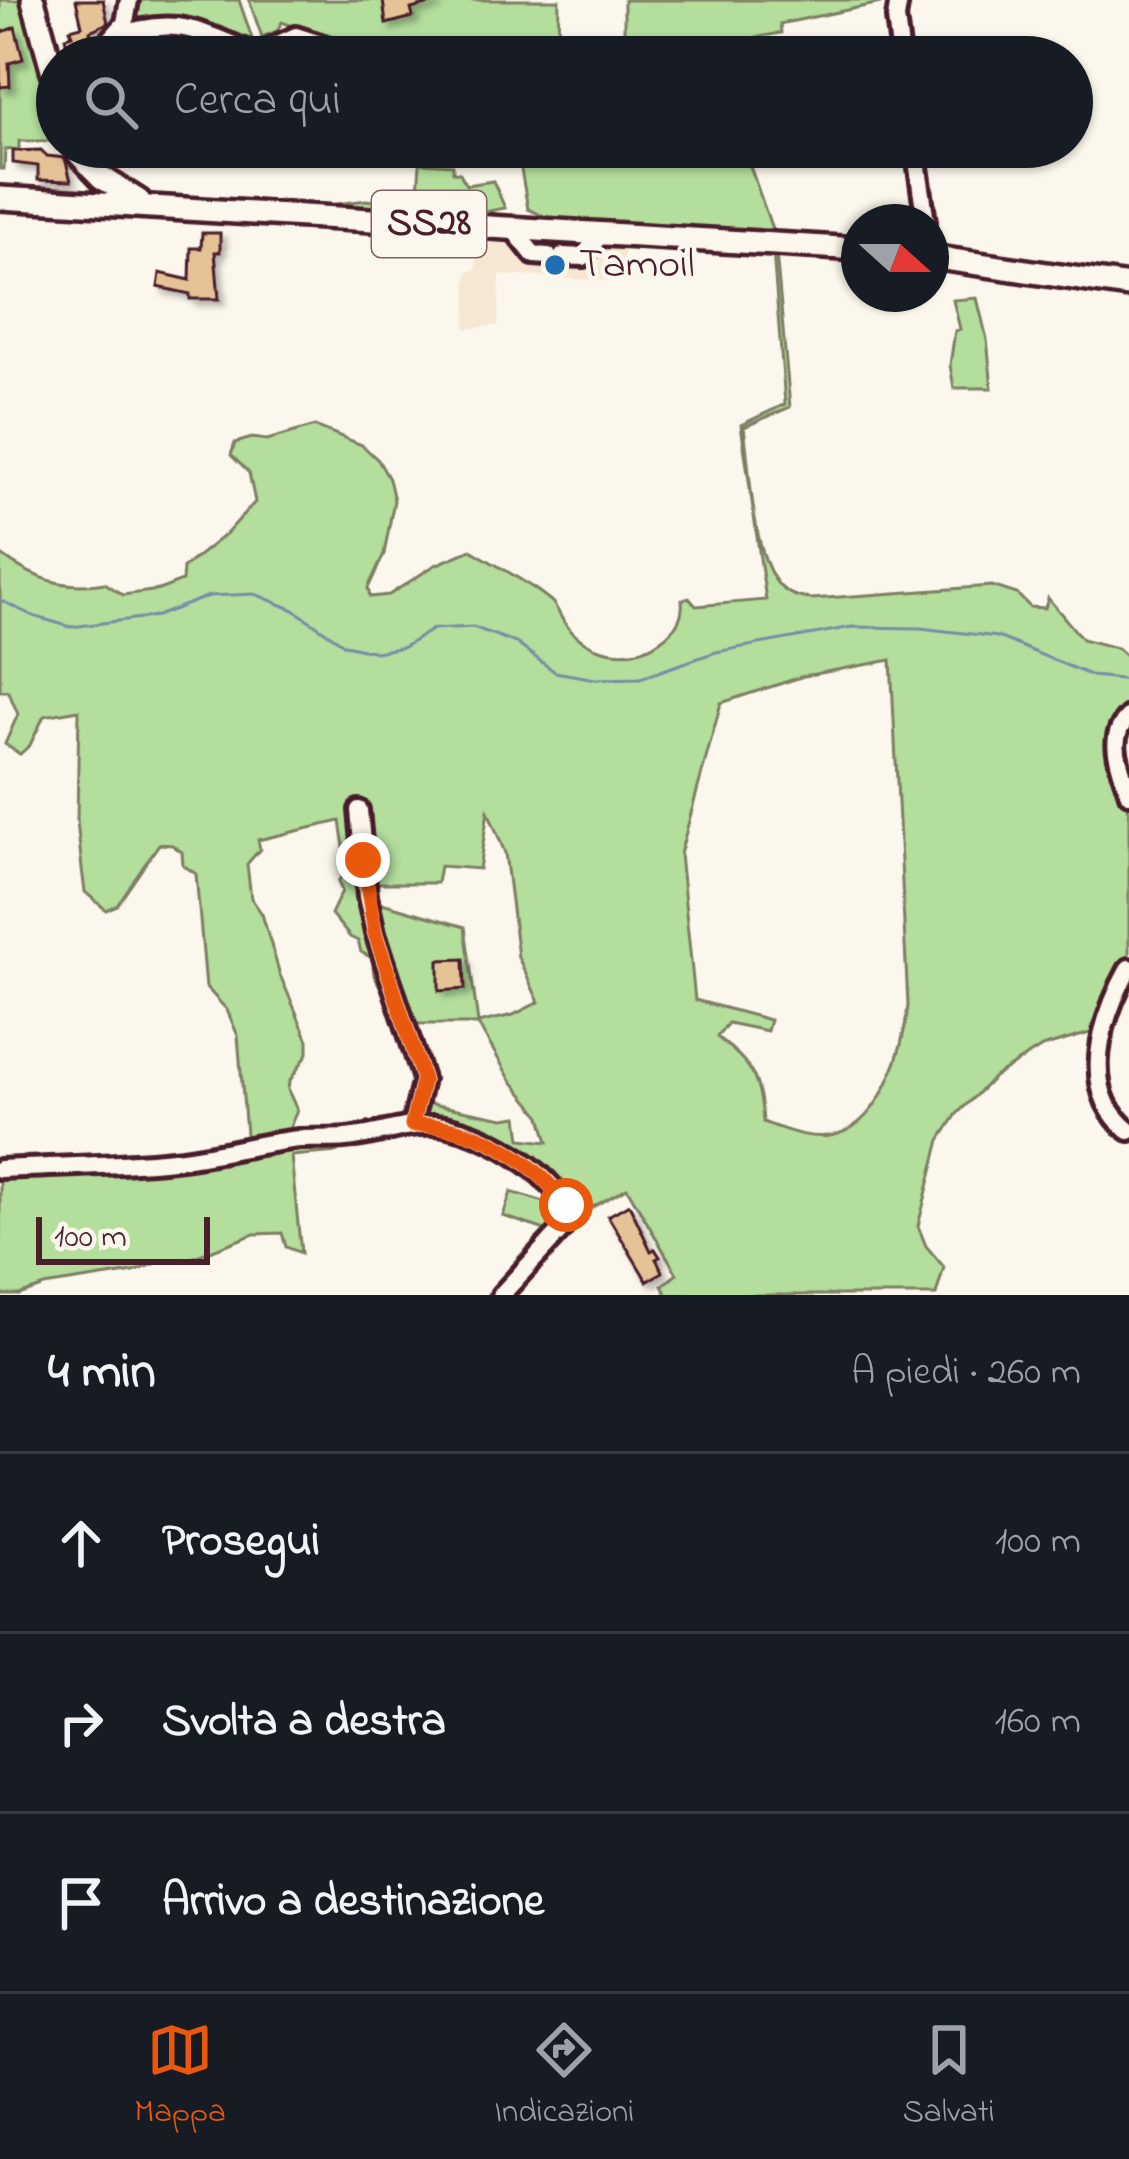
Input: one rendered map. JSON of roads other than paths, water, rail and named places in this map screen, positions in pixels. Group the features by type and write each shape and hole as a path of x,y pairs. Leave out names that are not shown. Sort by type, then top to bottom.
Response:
{"main road":[{"path":"33,0 43,36"},
{"path":"85,168 91,180 103,188 96,203"},
{"path":"65,202 91,180"},
{"path":"91,180 153,207"},
{"name":"SS28","path":"0,198 841,248"},
{"path":"949,259 1129,286"}],"street":[{"path":"114,36 127,18 129,0"},
{"path":"898,0 898,36"},
{"path":"121,36 166,24 203,36"},
{"path":"918,168 923,204"},
{"path":"513,229 534,256 583,257 602,234"},
{"path":"1129,716 1118,727 1115,743 1129,794"},
{"path":"359,810 375,933 423,1079 412,1125"},
{"path":"1129,968 1105,1023 1098,1086 1104,1105 1129,1131"},
{"path":"0,1168 174,1160 297,1139 353,1138 412,1125 436,1125 492,1139 556,1192 566,1205 568,1218 501,1295"}],"waterway":[{"path":"0,600 71,627 157,616 209,596 255,594 294,610 345,645 376,652 404,647 433,629 473,627 516,643 555,672 596,679 640,678 716,652 852,627 920,628 998,637 1092,676 1129,680"}],"place":[{"name":"Tamoil","path":"555,265"}]}
